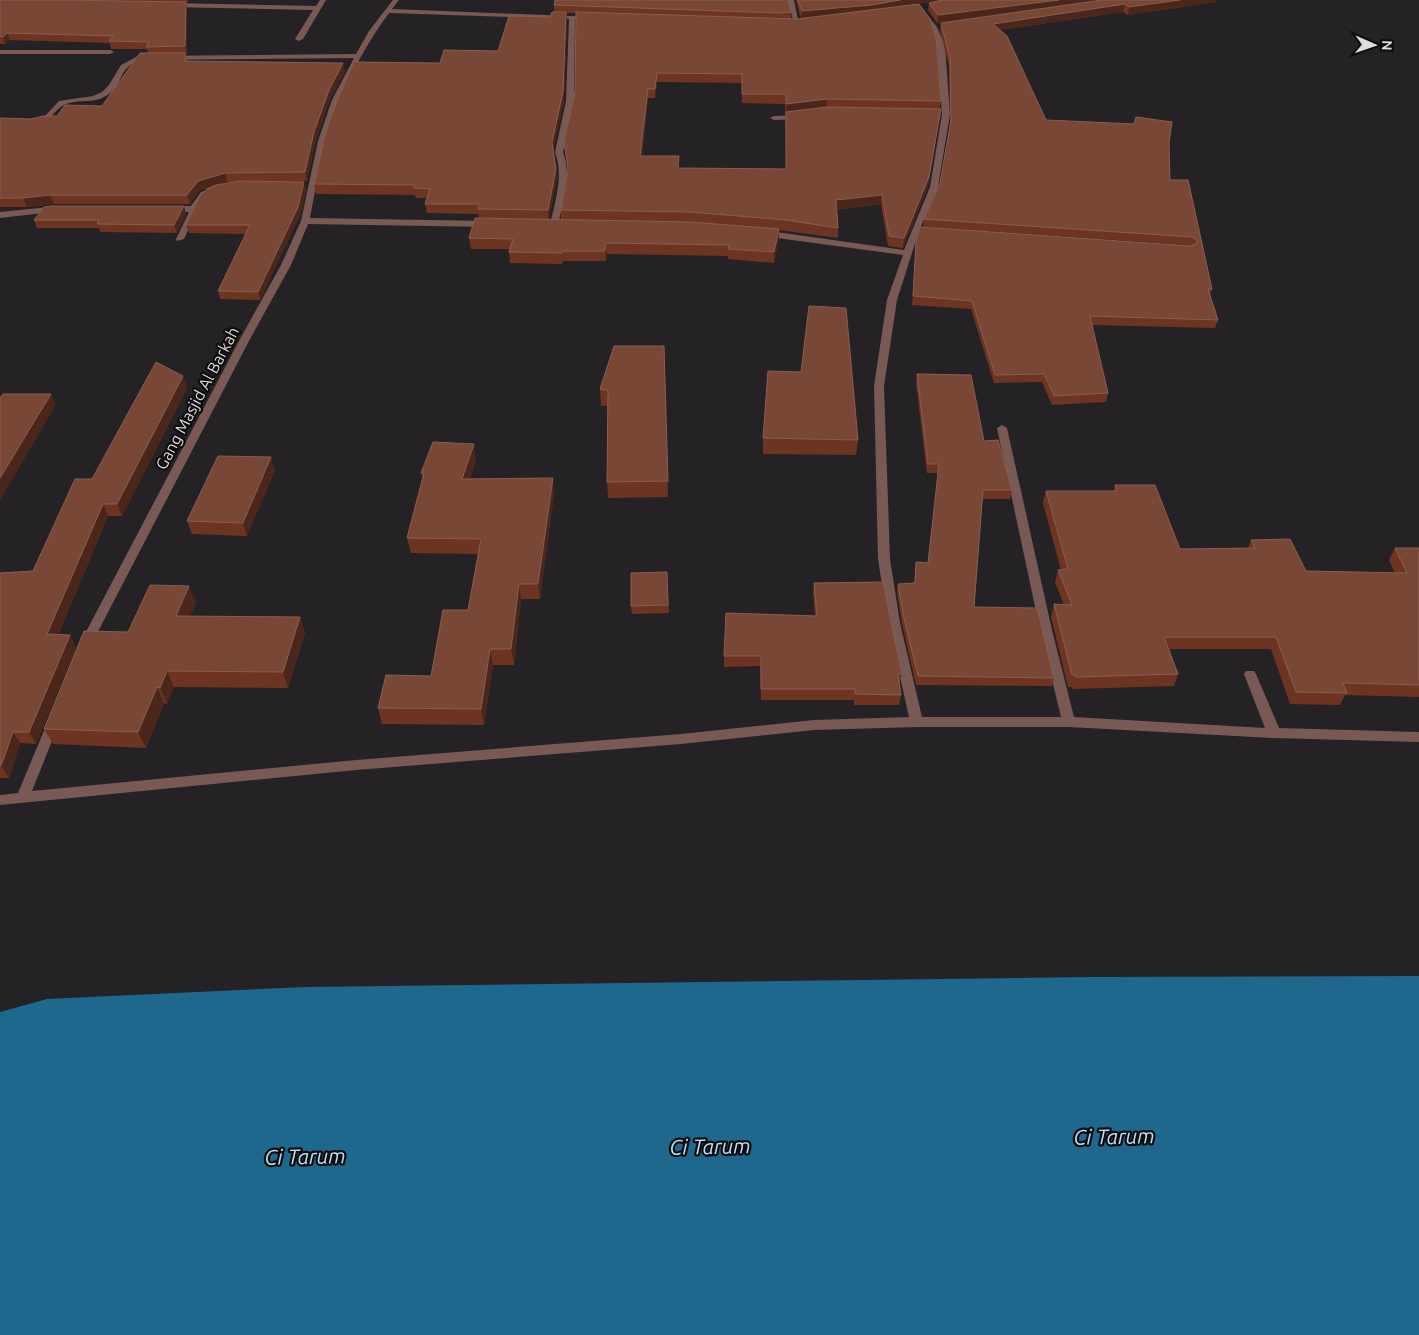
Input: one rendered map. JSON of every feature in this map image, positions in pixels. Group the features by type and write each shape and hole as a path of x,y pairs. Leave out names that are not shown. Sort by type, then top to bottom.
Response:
{"street":[{"path":"299,39 324,0"},
{"name":"Gang Masjid Al Barkah","path":"80,657 147,524 286,265 305,221 307,185 336,100 372,31 396,0"},
{"path":"788,24 800,24 791,0"},
{"path":"159,5 318,8"},
{"path":"916,722 894,623 884,559 879,386 892,300 934,187 941,114 941,46 938,26 921,8"},
{"path":"388,11 597,18"},
{"path":"544,225 559,225 562,158 558,152 570,101 572,17"},
{"path":"0,52 110,52"},
{"path":"26,123 42,122 49,118 62,103 99,97 105,94 122,66 138,58 358,56"},
{"path":"774,118 810,115"},
{"path":"180,239 194,209 204,194 214,190"},
{"path":"0,215 71,209"},
{"path":"154,209 194,209"},
{"path":"305,221 504,224"},
{"path":"756,232 908,253"},
{"path":"1002,428 1046,630 1069,722"},
{"path":"1250,674 1274,733"},
{"path":"22,798 58,710"},
{"path":"0,800 356,765 681,739 814,724 1069,722 1274,733 1419,736"}],"water":[{"name":"Ci Tarum","path":"1419,976 1419,1335 0,1335 0,1012 47,999 305,987 1090,977"}],"building":[{"path":"0,0 186,2 185,46 146,47 149,42 109,41 113,36 7,33 3,37 0,36"},
{"path":"555,0 788,0 791,12 554,5"},
{"path":"798,0 900,0 872,5 802,11"},
{"path":"942,0 1059,0 938,15 929,3"},
{"path":"1102,0 1180,0 1129,7 1125,4 993,24 1007,36 1046,120 1134,124 1136,117 1172,122 1169,142 1170,180 1188,180 1212,289 1208,289 1218,320 1090,316 1108,393 1054,396 1044,374 995,375 972,301 913,296 916,242 920,227 1191,246 1197,243 1197,240 1192,237 924,219 940,183 951,120 950,58 941,23"},
{"path":"919,4 930,19 936,38 941,101 827,99 786,104 786,94 742,94 742,74 657,73 655,89 648,89 640,156 679,156 678,168 786,169 786,112 827,107 941,109 929,177 904,238 889,236 882,195 836,200 838,228 786,220 690,212 561,210 568,169 564,142 575,92 576,12 797,19"},
{"path":"552,12 566,12 563,92 552,142 556,169 548,210 478,209 479,204 425,204 430,189 414,188 415,185 314,184 326,131 354,62 440,63 444,50 498,51 509,16 550,17"},
{"path":"140,53 185,53 185,61 343,63 329,90 314,132 305,172 225,173 198,181 187,195 50,195 0,198 0,118 31,119 43,116 57,116 65,105 102,106"},
{"path":"240,181 304,182 298,207 258,292 218,291 250,225 186,225 200,196 207,189 216,185"},
{"path":"184,206 174,225 97,224 99,220 34,220 44,207"},
{"path":"475,218 690,222 779,229 774,252 728,249 729,245 606,243 605,251 562,251 562,253 509,252 513,239 469,238"},
{"path":"809,306 846,308 858,440 763,438 768,371 801,372"},
{"path":"614,346 664,346 668,481 607,482 608,390 600,389"},
{"path":"156,362 183,376 117,504 103,504 47,634 70,635 29,732 13,732 0,766 0,573 33,571 75,479 92,479"},
{"path":"917,374 971,375 984,441 998,440 1012,490 983,490 974,607 1037,608 1054,678 918,676 898,584 915,583 916,562 928,563 939,464 928,464"},
{"path":"3,394 51,394 0,478 0,398"},
{"path":"433,442 474,444 462,479 553,478 538,584 519,584 511,649 490,649 481,709 378,708 386,675 431,676 443,610 468,610 481,539 407,538 424,473 421,473"},
{"path":"218,456 271,457 243,523 187,521"},
{"path":"1115,485 1155,485 1180,549 1255,548 1251,540 1290,539 1306,571 1407,573 1395,548 1419,548 1419,685 1343,683 1347,693 1296,692 1276,637 1164,637 1178,674 1076,677 1076,675 1072,675 1054,604 1072,605 1058,570 1068,569 1046,491 1117,491"},
{"path":"667,572 668,605 631,606 631,573"},
{"path":"883,582 902,674 898,674 901,695 855,694 855,689 761,689 761,656 724,656 726,613 817,616 814,583"},
{"path":"150,585 189,586 176,616 300,617 283,672 167,671 160,688 157,687 138,732 44,729 84,631 128,632"}]}
